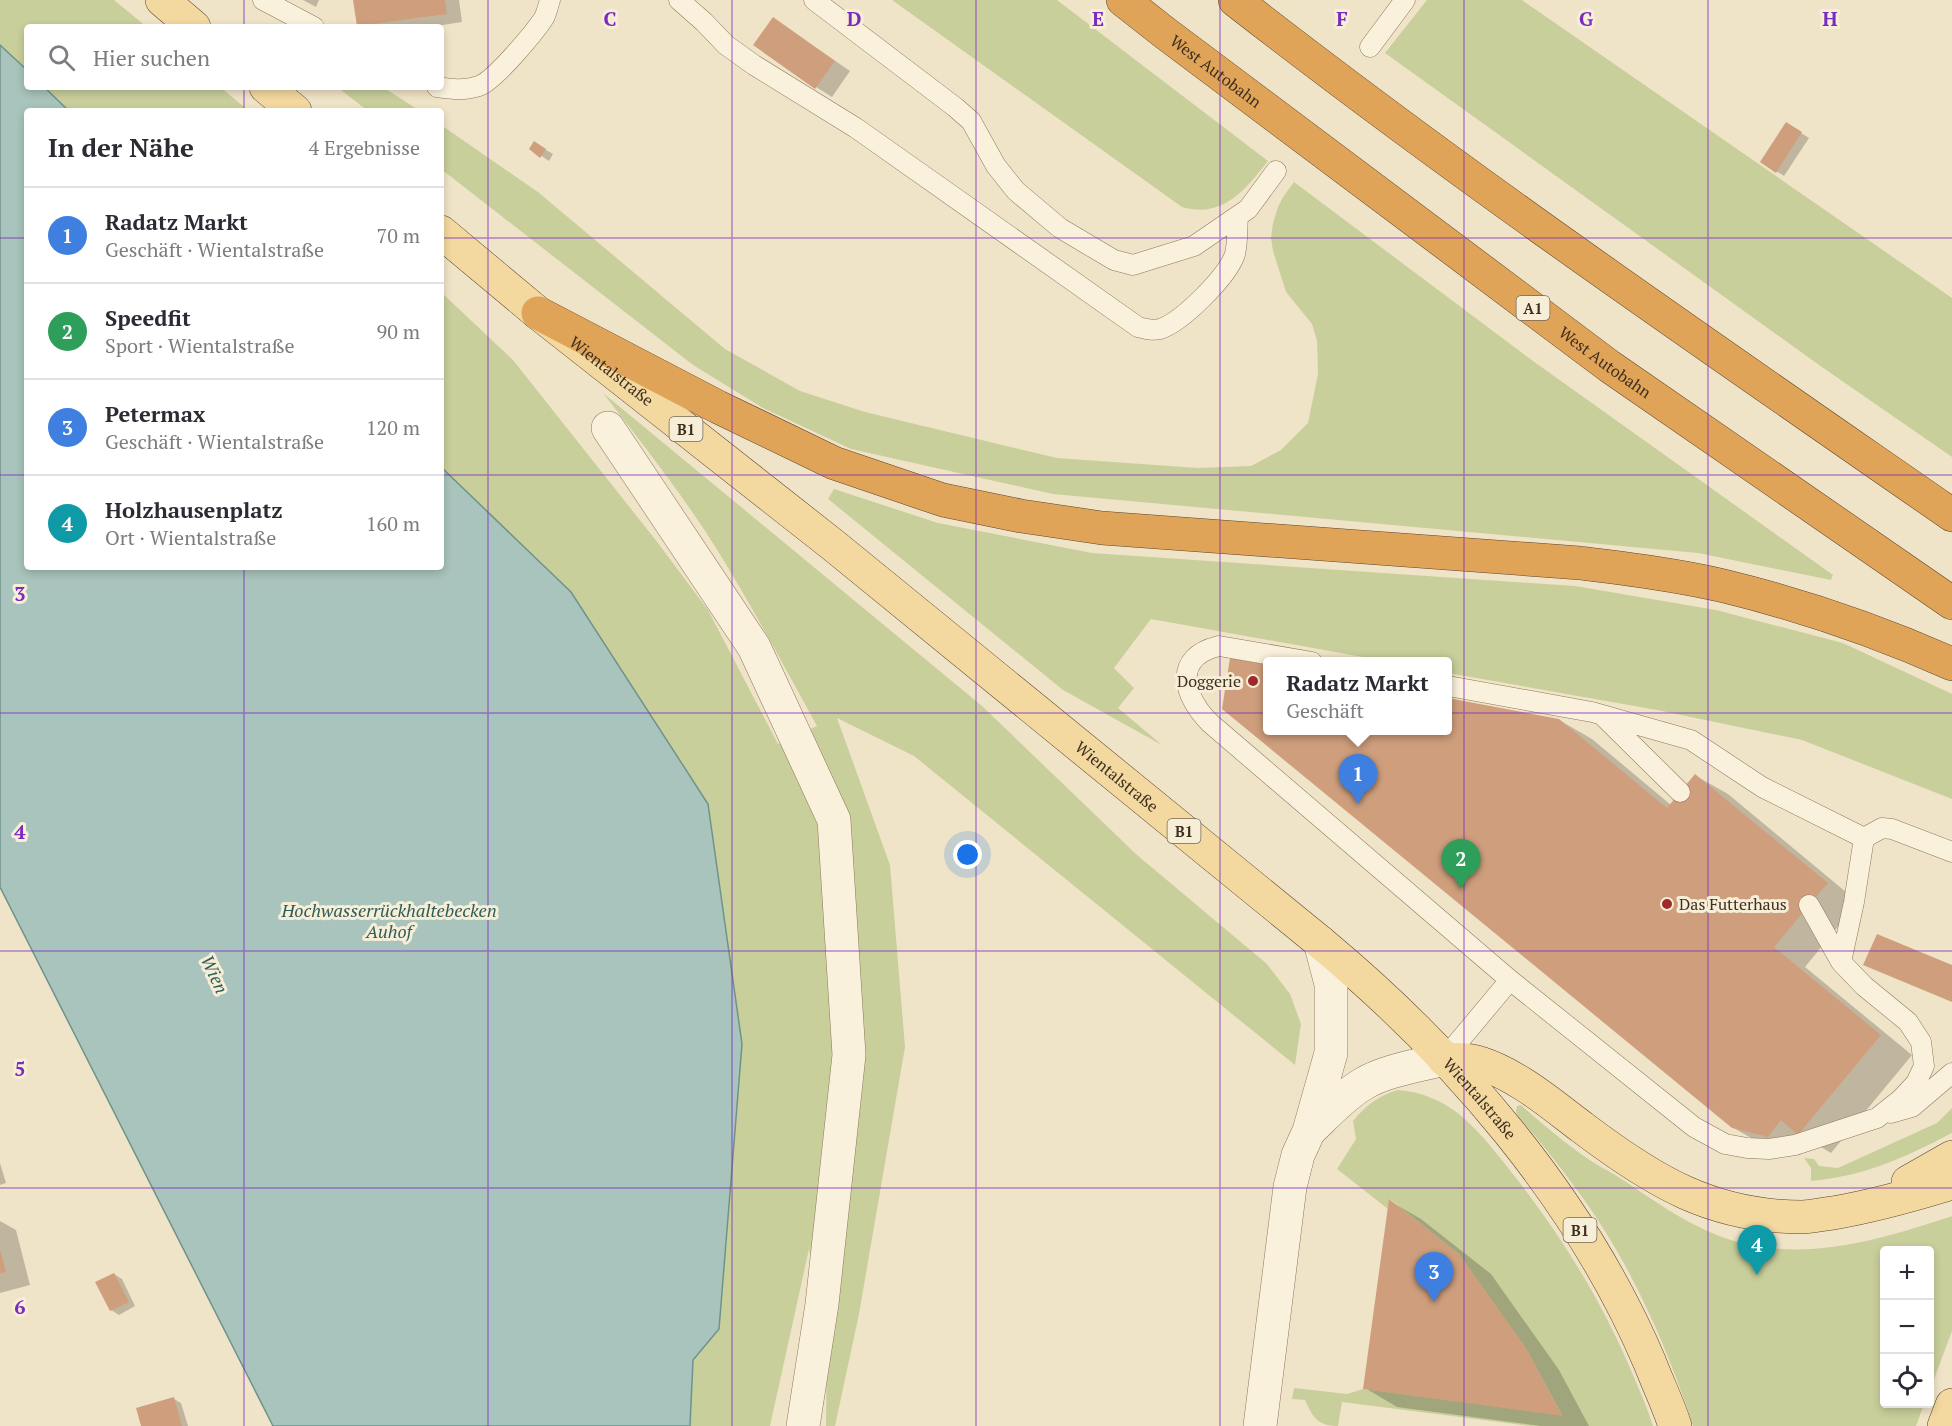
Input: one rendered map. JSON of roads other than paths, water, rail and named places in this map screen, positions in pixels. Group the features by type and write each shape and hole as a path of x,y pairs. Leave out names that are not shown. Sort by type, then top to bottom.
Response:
{"highway":[{"name":"West Autobahn","path":"1123,0 1609,366 1952,603"},
{"path":"1234,0 1346,86 1652,306 1952,514"},
{"path":"538,313 718,407 834,463 943,500 1021,516 1102,528 1580,563 1650,572 1722,586 1787,603 1853,624 1952,664"}],"main road":[{"path":"162,0 190,24"},
{"path":"270,90 291,108"},
{"name":"Wientalstraße","path":"444,235 538,313 824,538 1320,942 1398,1011 1497,1119 1545,1180 1592,1247 1636,1330 1675,1426"},
{"path":"1444,1059 1479,1062 1506,1074 1530,1088 1621,1156 1668,1186 1744,1212 1803,1217 1853,1210 1952,1183"},
{"path":"1853,1210 1952,1157"},
{"path":"1944,1426 1952,1405"}],"street":[{"path":"608,428 754,647 834,820 849,1055 822,1304 802,1426"},
{"path":"1260,1426 1290,1187 1298,1155 1309,1131 1332,1053 1331,984 1320,942"},
{"path":"1309,1131 1364,1084 1390,1073 1444,1059"}],"lane":[{"path":"262,0 308,24"},
{"path":"444,88 461,90 480,85 493,76 538,27 546,15 550,0"},
{"path":"679,0 726,45 754,65 856,128 1138,327 1151,331 1176,322 1214,286 1228,269 1235,254 1238,216"},
{"path":"814,0 955,107 970,121 996,166 1016,191 1060,228 1114,260 1133,265 1194,246 1248,209 1276,171"},
{"path":"1370,47 1406,0"},
{"path":"1283,657 1219,646 1206,649 1195,657 1187,669 1186,682 1194,705 1210,723 1510,980 1694,1127 1725,1144 1747,1148 1769,1149 1795,1145 1912,1107 1952,1073"},
{"path":"1452,687 1602,715 1691,740 1762,787 1864,838"},
{"path":"1602,715 1680,792"},
{"path":"1864,838 1882,828 1892,829 1952,852"},
{"path":"1841,962 1854,902 1864,838"},
{"path":"1809,905 1841,962 1864,986 1908,1022 1922,1042 1924,1066 1916,1083 1901,1099 1877,1118"},
{"path":"1444,1059 1510,980"}],"water":[{"name":"Hochwasserrückhaltebecken Auhof","path":"0,45 24,67 24,90 47,90 66,108 24,108 24,570 444,570 444,470 571,592 708,804 742,1044 719,1329 693,1360 690,1426 273,1426 0,887"}],"place":[{"name":"Doggerie","path":"1253,681"},
{"name":"Radatz Markt","path":"1358,804"},
{"name":"Speedfit","path":"1461,889"},
{"name":"Das Futterhaus","path":"1667,904"},
{"name":"Holzhausenplatz","path":"1757,1275"},
{"name":"Petermax","path":"1434,1302"}],"water label":[{"name":"Wien","path":"215,974"}]}
